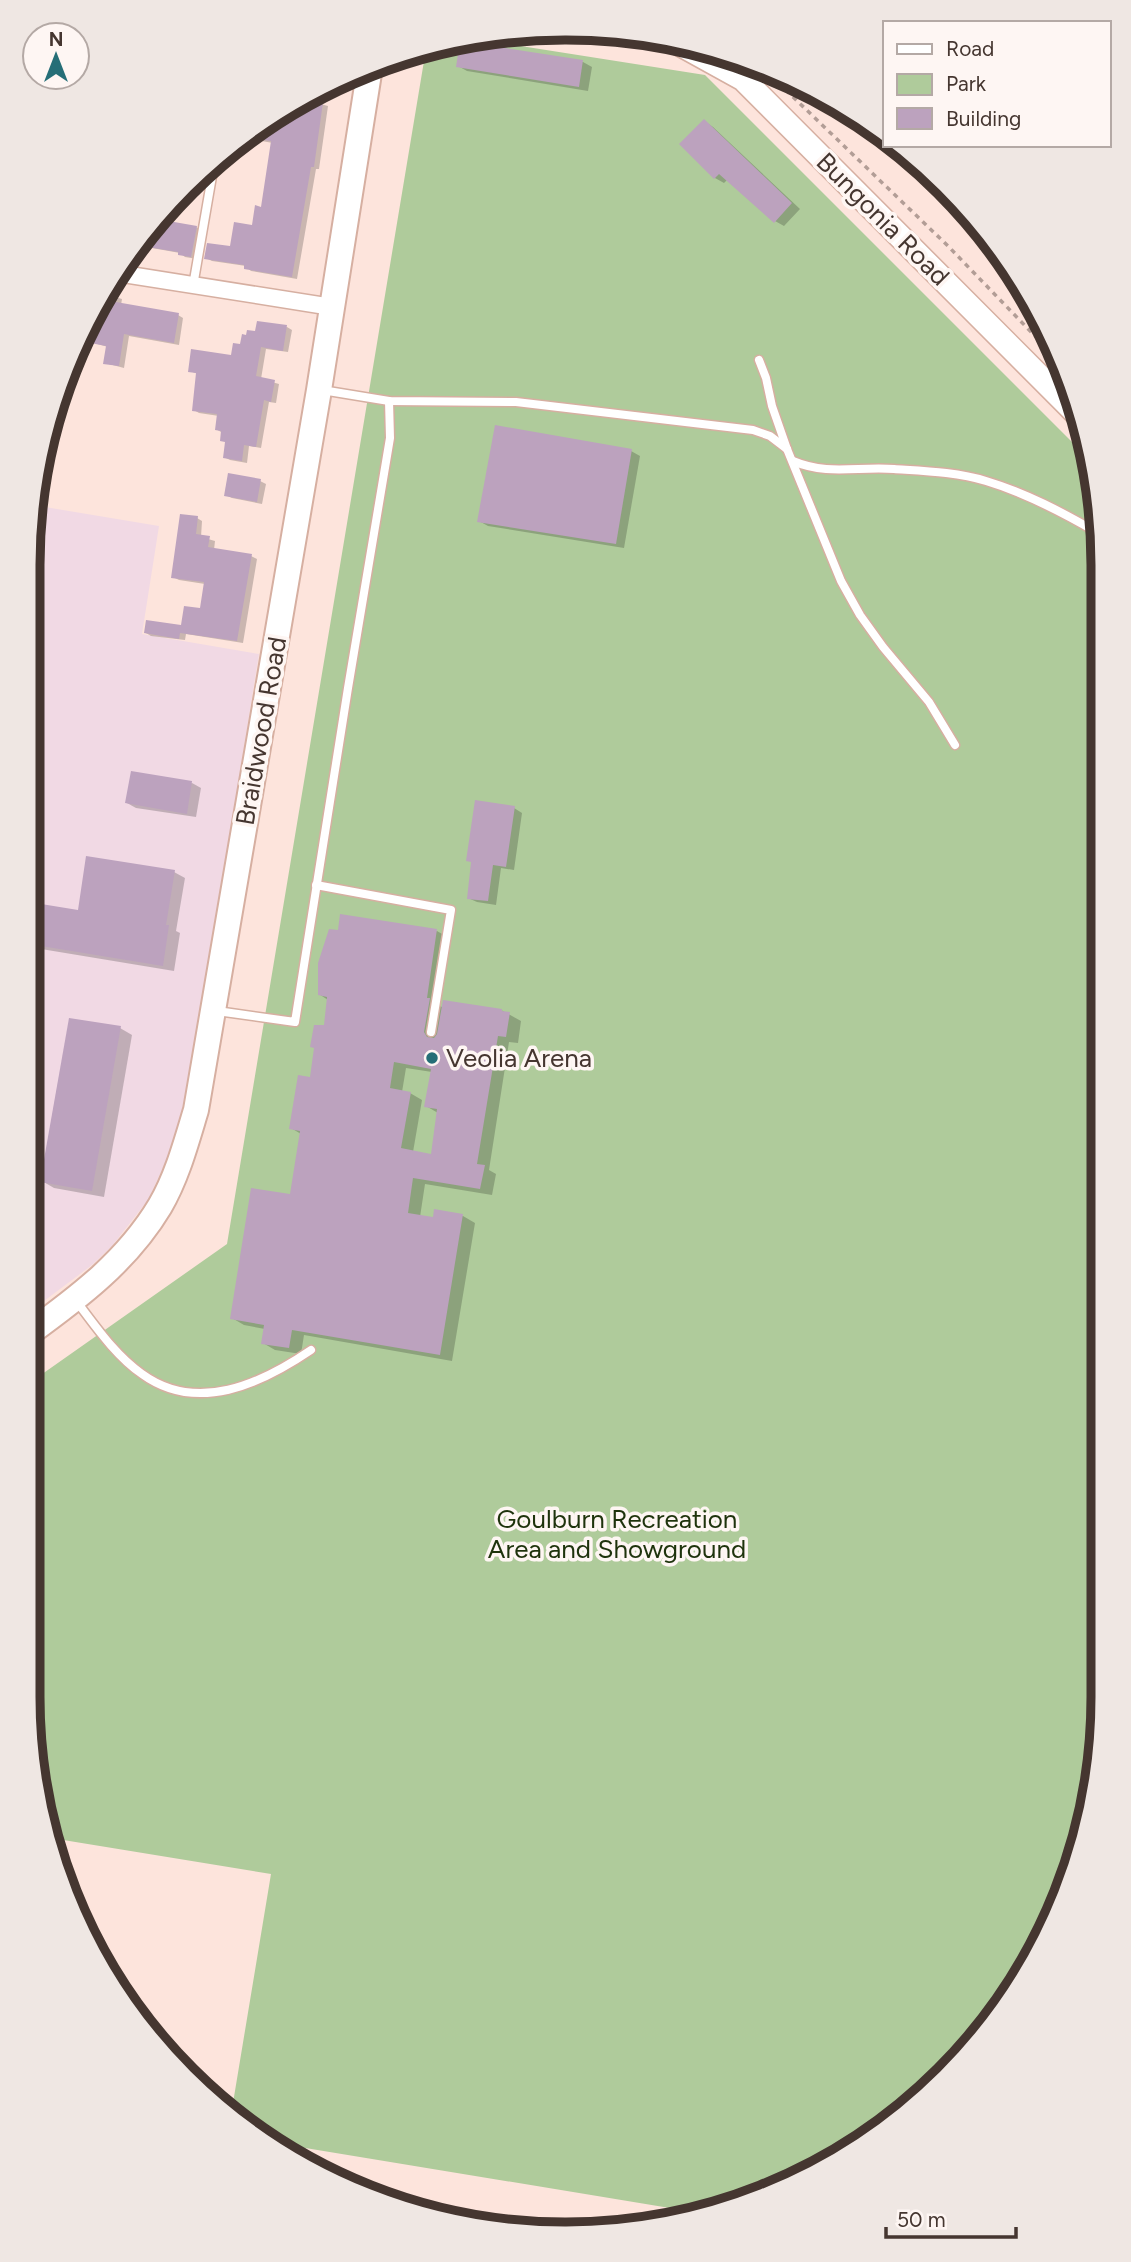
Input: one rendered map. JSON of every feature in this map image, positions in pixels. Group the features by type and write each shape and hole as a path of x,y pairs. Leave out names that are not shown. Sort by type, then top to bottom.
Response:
{"main road":[{"name":"Braidwood Road","path":"40,1326 76,1300 137,1240 160,1205 179,1164 196,1110 319,390 368,78"}],"street":[{"name":"Bungonia Road","path":"710,61 743,79 1064,401"},
{"path":"128,276 332,307"}],"lane":[{"path":"193,286 212,178"},
{"path":"759,360 787,449 841,581 860,615 883,648 929,702 955,745"},
{"path":"319,390 389,401 516,402 753,430 770,436 787,449"},
{"path":"214,1011 295,1022 390,438 389,401"},
{"path":"793,461 811,469 890,468 983,480 1025,494 1090,528"},
{"path":"316,885 450,910 431,1032"},
{"path":"76,1300 99,1330 141,1374 183,1393 229,1391 258,1380 311,1350"}],"path":[{"path":"783,87 948,246 1041,343"}],"shaded area":[{"path":"44,507 159,526 142,634 259,654 192,1069 174,1144 148,1200 112,1246 92,1265 40,1304 40,566"}],"green space":[{"name":"Goulburn Recreation Area and Showground","path":"507,44 705,75 1077,447 1090,531 1091,1697 1086,1765 1081,1799 1063,1865 1037,1929 1020,1959 982,2016 960,2043 937,2068 885,2113 798,2168 734,2194 679,2209 296,2146 233,2102 271,1874 60,1840 45,1765 40,1697 40,1376 227,1244 424,60 463,50"}],"building":[{"path":"491,46 583,60 579,87 456,67 458,51"},
{"path":"323,102 314,167 311,167 292,277 244,269 244,265 204,259 207,243 230,246 234,222 252,225 255,205 261,207 271,141 260,139 303,111"},
{"path":"704,119 792,203 774,223 719,174 714,179 679,144"},
{"path":"169,221 197,226 191,257 178,255 178,252 148,247"},
{"path":"117,294 116,302 179,313 174,343 124,334 119,366 103,364 106,346 90,343"},
{"path":"257,321 287,325 283,351 261,347 256,376 275,380 271,402 264,400 256,447 244,445 242,461 223,458 225,442 220,441 221,431 215,430 217,414 192,411 196,373 188,372 191,349 231,355 233,343 240,344 242,334 246,335 247,330 255,331"},
{"path":"495,425 632,449 616,544 477,522"},
{"path":"228,473 261,479 257,502 224,496"},
{"path":"180,514 198,516 196,534 210,536 208,547 252,554 237,641 180,633 179,639 144,633 146,620 181,625 184,606 200,608 204,582 171,578"},
{"path":"131,771 192,781 187,814 125,803"},
{"path":"475,800 515,806 506,867 493,865 488,901 467,899 471,862 466,861"},
{"path":"86,856 175,870 166,925 169,925 163,966 40,946 40,904 78,910"},
{"path":"340,914 437,929 427,998 430,998 424,1032 427,1037 434,1038 437,1034 443,1000 510,1012 506,1037 498,1036 477,1164 485,1165 480,1189 413,1178 408,1213 433,1217 434,1209 463,1214 440,1355 292,1330 289,1348 261,1344 264,1325 230,1319 251,1188 290,1194 300,1131 289,1129 298,1075 310,1077 314,1048 310,1047 314,1025 324,1025 327,997 318,995 318,963 329,929 338,930","holes":["394,1062 431,1069 424,1107 437,1109 431,1154 401,1148 411,1092 390,1088"]},
{"path":"69,1018 121,1026 92,1191 40,1182"}],"place":[{"name":"Veolia Arena","path":"432,1058"}]}
